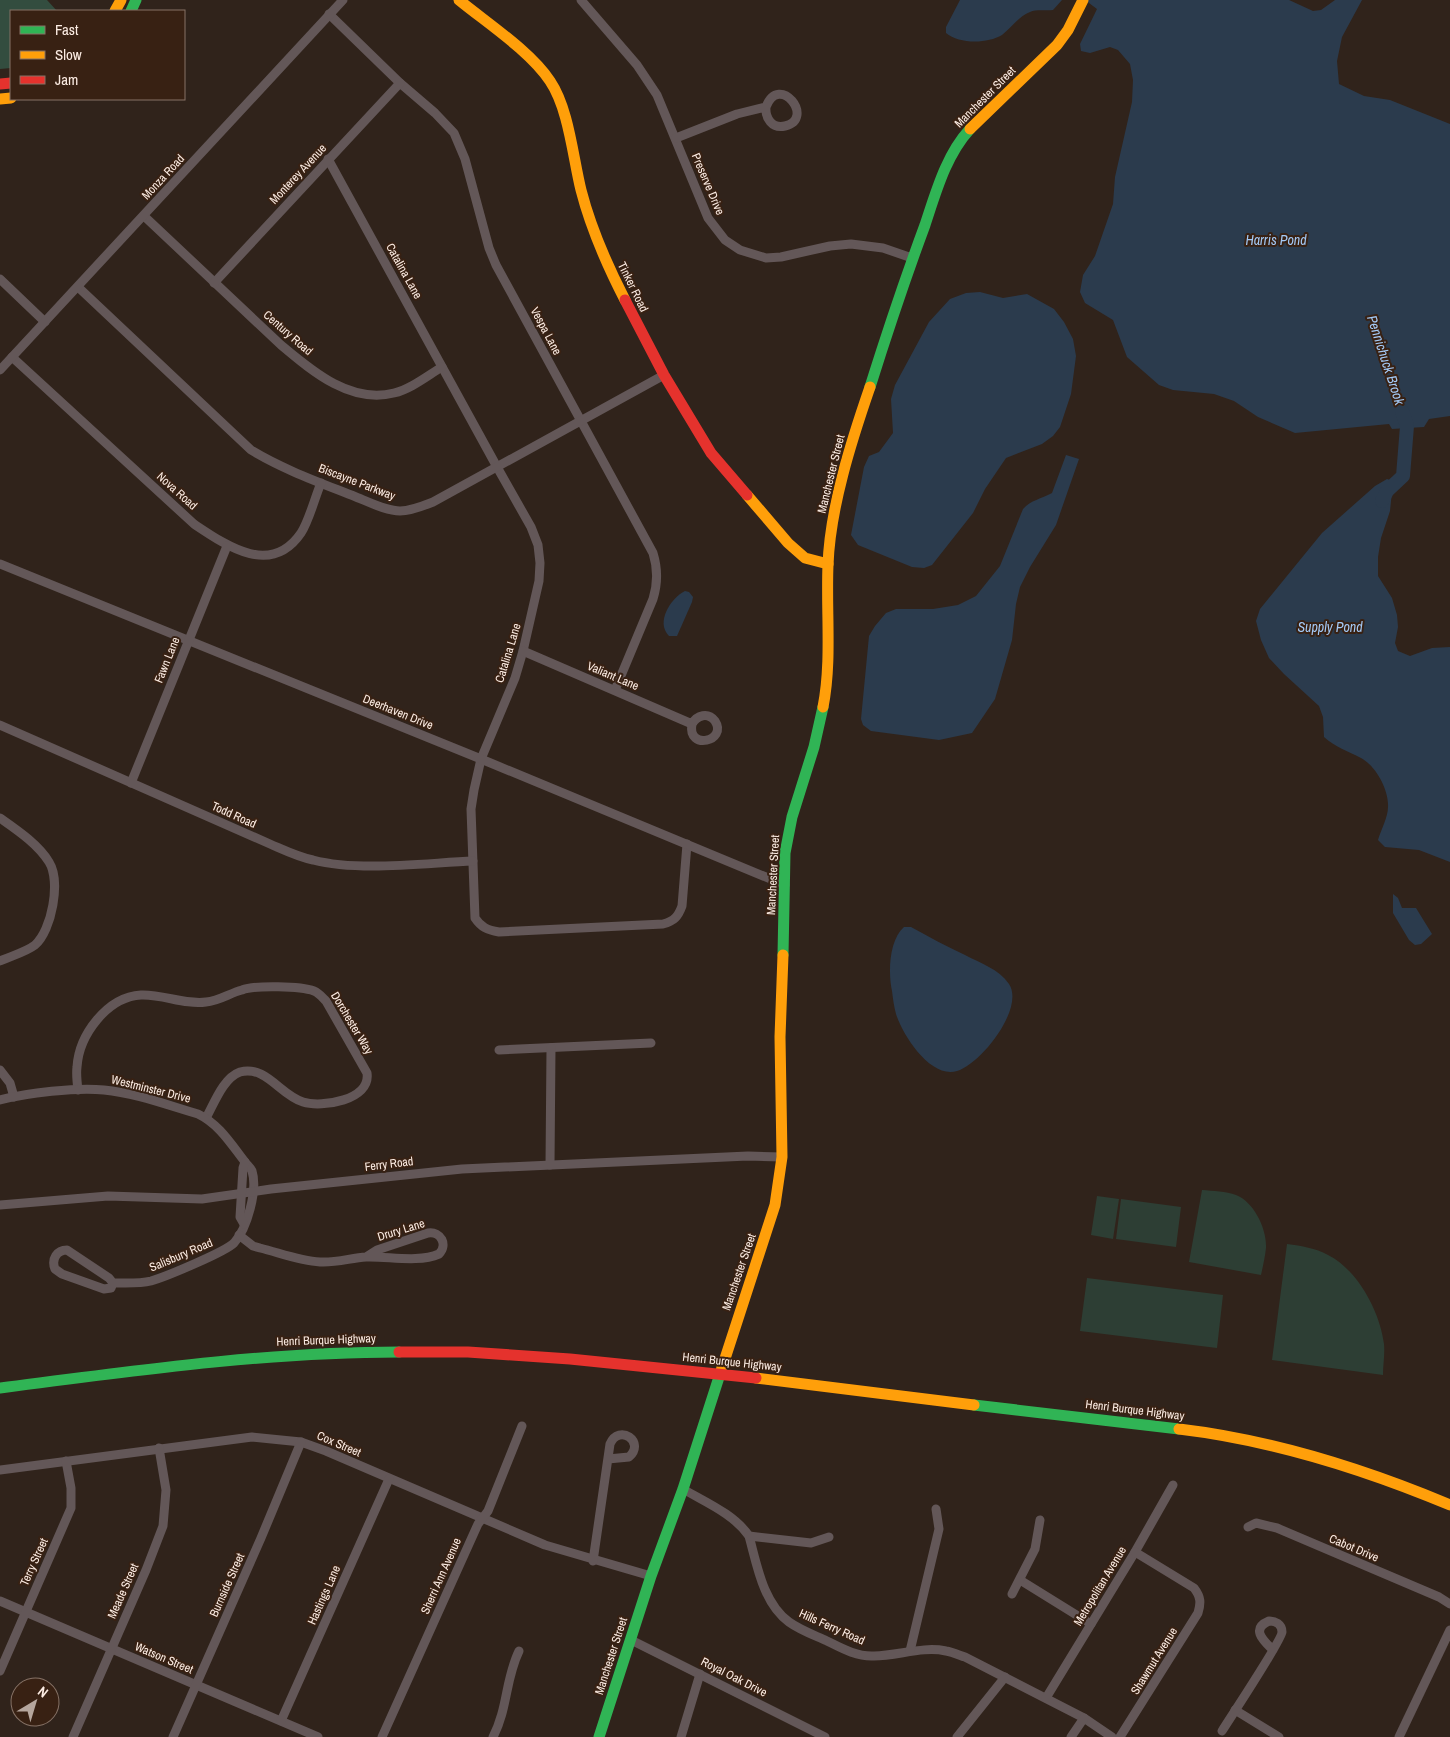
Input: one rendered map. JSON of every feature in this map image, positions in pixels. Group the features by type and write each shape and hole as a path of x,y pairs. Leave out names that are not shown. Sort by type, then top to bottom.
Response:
{"main road":[{"name":"Tinker Road","path":"458,0 528,56 541,68 552,83 566,117 581,189 597,241 620,291 664,375 711,453 788,543 805,558 828,564"},
{"name":"Manchester Street","path":"599,1737 651,1576 683,1489 768,1228 779,1184 782,1157 780,1037 785,853 789,830 814,747 824,700 828,663 828,564 836,505 845,469 863,407 912,258 941,179 957,146 980,118 1057,45 1068,30 1082,1"},
{"name":"Henri Burque Highway","path":"0,1388 192,1364 275,1356 376,1352 441,1352 524,1356 719,1374 1204,1432 1258,1442 1330,1461 1399,1484 1450,1505"}],"street":[{"name":"Monza Road","path":"0,370 343,0"},
{"name":"Preserve Drive","path":"582,0 648,79 665,111 708,218 725,240 740,250 757,256 773,258 830,246 862,245 883,248 912,258"},
{"name":"Vespa Lane","path":"329,14 400,83 435,113 454,134 465,159 488,248 496,265 580,422 649,545 656,562 656,590 615,690"},
{"name":"Monterey Avenue","path":"214,283 400,83"},
{"path":"676,138 737,114 766,107"},
{"name":"Catalina Lane","path":"328,159 531,527 538,545 540,563 539,582 523,651 515,678 481,759 471,809 475,918 480,926 489,931 508,932 672,922 679,915 682,906 687,844"},
{"name":"Century Road","path":"144,216 274,339 304,365 327,380 361,394 378,396 396,393 442,368"},
{"path":"0,279 45,322"},
{"name":"Biscayne Parkway","path":"78,287 251,450 266,459 321,483 382,507 400,511 419,508 433,502 664,375"},
{"name":"Nova Road","path":"12,357 194,524 227,546 241,552 258,555 277,554 288,547 301,532 321,483"},
{"name":"Fawn Lane","path":"131,783 227,546"},
{"name":"Deerhaven Drive","path":"0,564 481,759 784,885"},
{"name":"Valiant Lane","path":"523,651 692,724"},
{"name":"Todd Road","path":"0,725 270,844 313,860 350,866 473,861"},
{"path":"0,818 24,836 42,853 49,861 55,878 48,925 45,933 34,945 0,961"},
{"name":"Dorchester Way","path":"78,1090 76,1068 84,1041 106,1010 128,997 140,995 191,1002 206,1002 244,989 260,986 306,989 319,994 326,1001 367,1073 366,1083 362,1089 347,1099 310,1104 293,1098 270,1079 250,1070 237,1073 228,1080 206,1118"},
{"path":"499,1050 651,1043"},
{"path":"550,1165 551,1048"},
{"path":"0,1070 10,1083 14,1097"},
{"path":"0,1080 14,1097"},
{"name":"Westminster Drive","path":"0,1100 78,1090 103,1090 198,1114 206,1118 228,1139 252,1170 254,1192"},
{"name":"Ferry Road","path":"0,1205 108,1196 220,1198 254,1192 462,1169 748,1156 782,1157"},
{"path":"244,1224 240,1217 245,1162"},
{"name":"Salisbury Road","path":"113,1283 141,1283 158,1279 224,1250 234,1243 239,1235 249,1214 254,1192"},
{"name":"Drury Lane","path":"239,1235 253,1246 320,1262 344,1261 366,1257 427,1257 439,1254 444,1243 438,1235 432,1232 377,1250 366,1257"},
{"name":"Salisbury Road","path":"63,1250 72,1251 113,1283 111,1288 104,1289 62,1274 55,1269 54,1258 63,1250"},
{"name":"Sherri Ann Avenue","path":"382,1737 478,1524 488,1511 522,1426"},
{"name":"Cox Street","path":"0,1470 252,1437 301,1442 545,1546 651,1576"},
{"name":"Burnside Street","path":"173,1737 283,1488 301,1442"},
{"name":"Meade Street","path":"73,1737 146,1570 163,1526 166,1490 159,1448"},
{"path":"593,1560 608,1458"},
{"name":"Terry Street","path":"0,1671 71,1508 72,1488 66,1461"},
{"name":"Hastings Lane","path":"281,1721 389,1479"},
{"name":"Metropolitan Avenue","path":"1046,1698 1173,1485"},
{"name":"Hills Ferry Road","path":"683,1489 731,1518 744,1529 749,1536 770,1600 781,1615 795,1626 862,1655 890,1655 910,1651 947,1651 965,1657 1084,1718 1112,1737"},
{"path":"910,1651 939,1529 936,1509"},
{"path":"1012,1594 1035,1549 1040,1520"},
{"name":"Cabot Drive","path":"1248,1527 1256,1523 1267,1525 1439,1597 1450,1604"},
{"path":"749,1536 811,1542 829,1537"},
{"name":"Shawmut Avenue","path":"1120,1737 1198,1613 1201,1604 1200,1596 1194,1588 1134,1552"},
{"path":"1020,1580 1091,1624"},
{"name":"Watson Street","path":"0,1601 318,1737"},
{"path":"1399,1737 1450,1630"},
{"name":"Royal Oak Drive","path":"631,1640 825,1737"},
{"path":"1222,1731 1273,1650"},
{"path":"493,1737 503,1715 510,1670 519,1651"},
{"path":"682,1737 700,1674"},
{"path":"957,1737 1005,1677"},
{"path":"1235,1710 1279,1737"},
{"path":"1071,1737 1084,1718"}],"green space":[{"path":"0,0 47,0 56,10 10,10 10,68 0,69"},
{"path":"1202,1190 1236,1195 1254,1210 1262,1225 1266,1241 1261,1275 1189,1262"},
{"path":"1097,1196 1119,1199 1113,1239 1091,1235"},
{"path":"1121,1199 1181,1207 1176,1247 1116,1239"},
{"path":"1287,1244 1313,1249 1328,1255 1339,1262 1358,1281 1366,1293 1382,1332 1384,1348 1383,1375 1272,1360"},
{"path":"1087,1278 1223,1295 1217,1348 1080,1331"}],"water":[{"path":"960,0 1062,0 1053,10 1032,11 1026,14 996,38 973,42 952,37 946,33 946,27"},
{"name":"Harris Pond","path":"1085,0 1289,0 1313,11 1321,10 1335,0 1362,0 1342,37 1337,61 1339,84 1364,96 1390,100 1450,124 1450,416 1429,419 1424,427 1392,429 1389,424 1295,433 1258,417 1234,401 1214,394 1173,390 1159,385 1127,357 1113,320 1085,303 1080,292 1083,275 1095,256 1113,204 1115,177 1132,102 1133,80 1130,64 1118,50 1110,47 1090,53 1081,51 1080,44 1097,9"},
{"path":"980,292 1003,298 1027,294 1054,309 1073,339 1076,356 1071,394 1060,427 1053,436 1042,444 1006,458 985,489 973,513 932,565 924,568 912,567 858,545 851,535 864,467 869,456 879,452 893,433 891,399 895,385 929,322 950,299 966,293"},
{"path":"1066,455 1079,459 1056,525 1020,587 1012,640 995,699 972,733 939,740 871,731 863,725 861,719 869,636 875,626 886,613 896,609 933,609 958,605 976,596 1000,566 1023,509 1052,493"},
{"name":"Supply Pond","path":"1387,479 1393,481 1390,511 1381,538 1378,557 1378,576 1392,598 1397,615 1398,627 1395,643 1398,651 1410,656 1432,648 1450,647 1450,862 1419,850 1385,847 1378,840 1388,811 1388,800 1384,786 1367,762 1324,737 1323,717 1319,706 1269,658 1261,640 1256,621 1260,609 1322,533 1375,486"},
{"path":"685,591 689,592 693,597 692,602 677,636 669,636 664,624 666,611 675,599"},
{"path":"1393,894 1398,898 1402,908 1416,908 1432,934 1421,944 1415,945 1409,940 1393,913"},
{"path":"904,927 911,927 989,967 1000,974 1009,984 1012,994 1011,1007 998,1034 978,1058 957,1071 947,1072 937,1069 919,1054 905,1033 896,1014 890,966 895,940"}],"waterway":[{"name":"Pennichuck Brook","path":"1382,501 1387,491 1403,476 1407,426 1402,411"}],"traffic: fast":[{"path":"131,10 136,0"},
{"path":"870,387 903,286 943,174 954,150 970,129"},
{"path":"783,955 785,853 792,817 814,747 823,707"},
{"path":"0,1388 149,1369 249,1359 299,1355 399,1352"},
{"path":"599,1737 651,1576 683,1489 720,1374"},
{"path":"974,1405 1179,1429"}],"traffic: slow":[{"path":"116,10 121,0"},
{"path":"459,0 520,48 550,81 562,105 581,190 590,219 606,260 625,300"},
{"path":"970,129 1057,45 1068,30 1083,0"},
{"path":"0,99 10,98"},
{"path":"823,707 828,654 828,565 833,521 849,452 870,387"},
{"path":"747,495 788,543 805,558 828,564"},
{"path":"720,1374 775,1205 782,1157 780,1037 783,955"},
{"path":"756,1378 974,1405"},
{"path":"1179,1429 1248,1440 1283,1448 1384,1479 1450,1505"}],"traffic: jam":[{"path":"0,84 10,83"},
{"path":"625,300 664,375 711,453 747,495"},
{"path":"399,1352 468,1352 570,1359 756,1378"}]}
